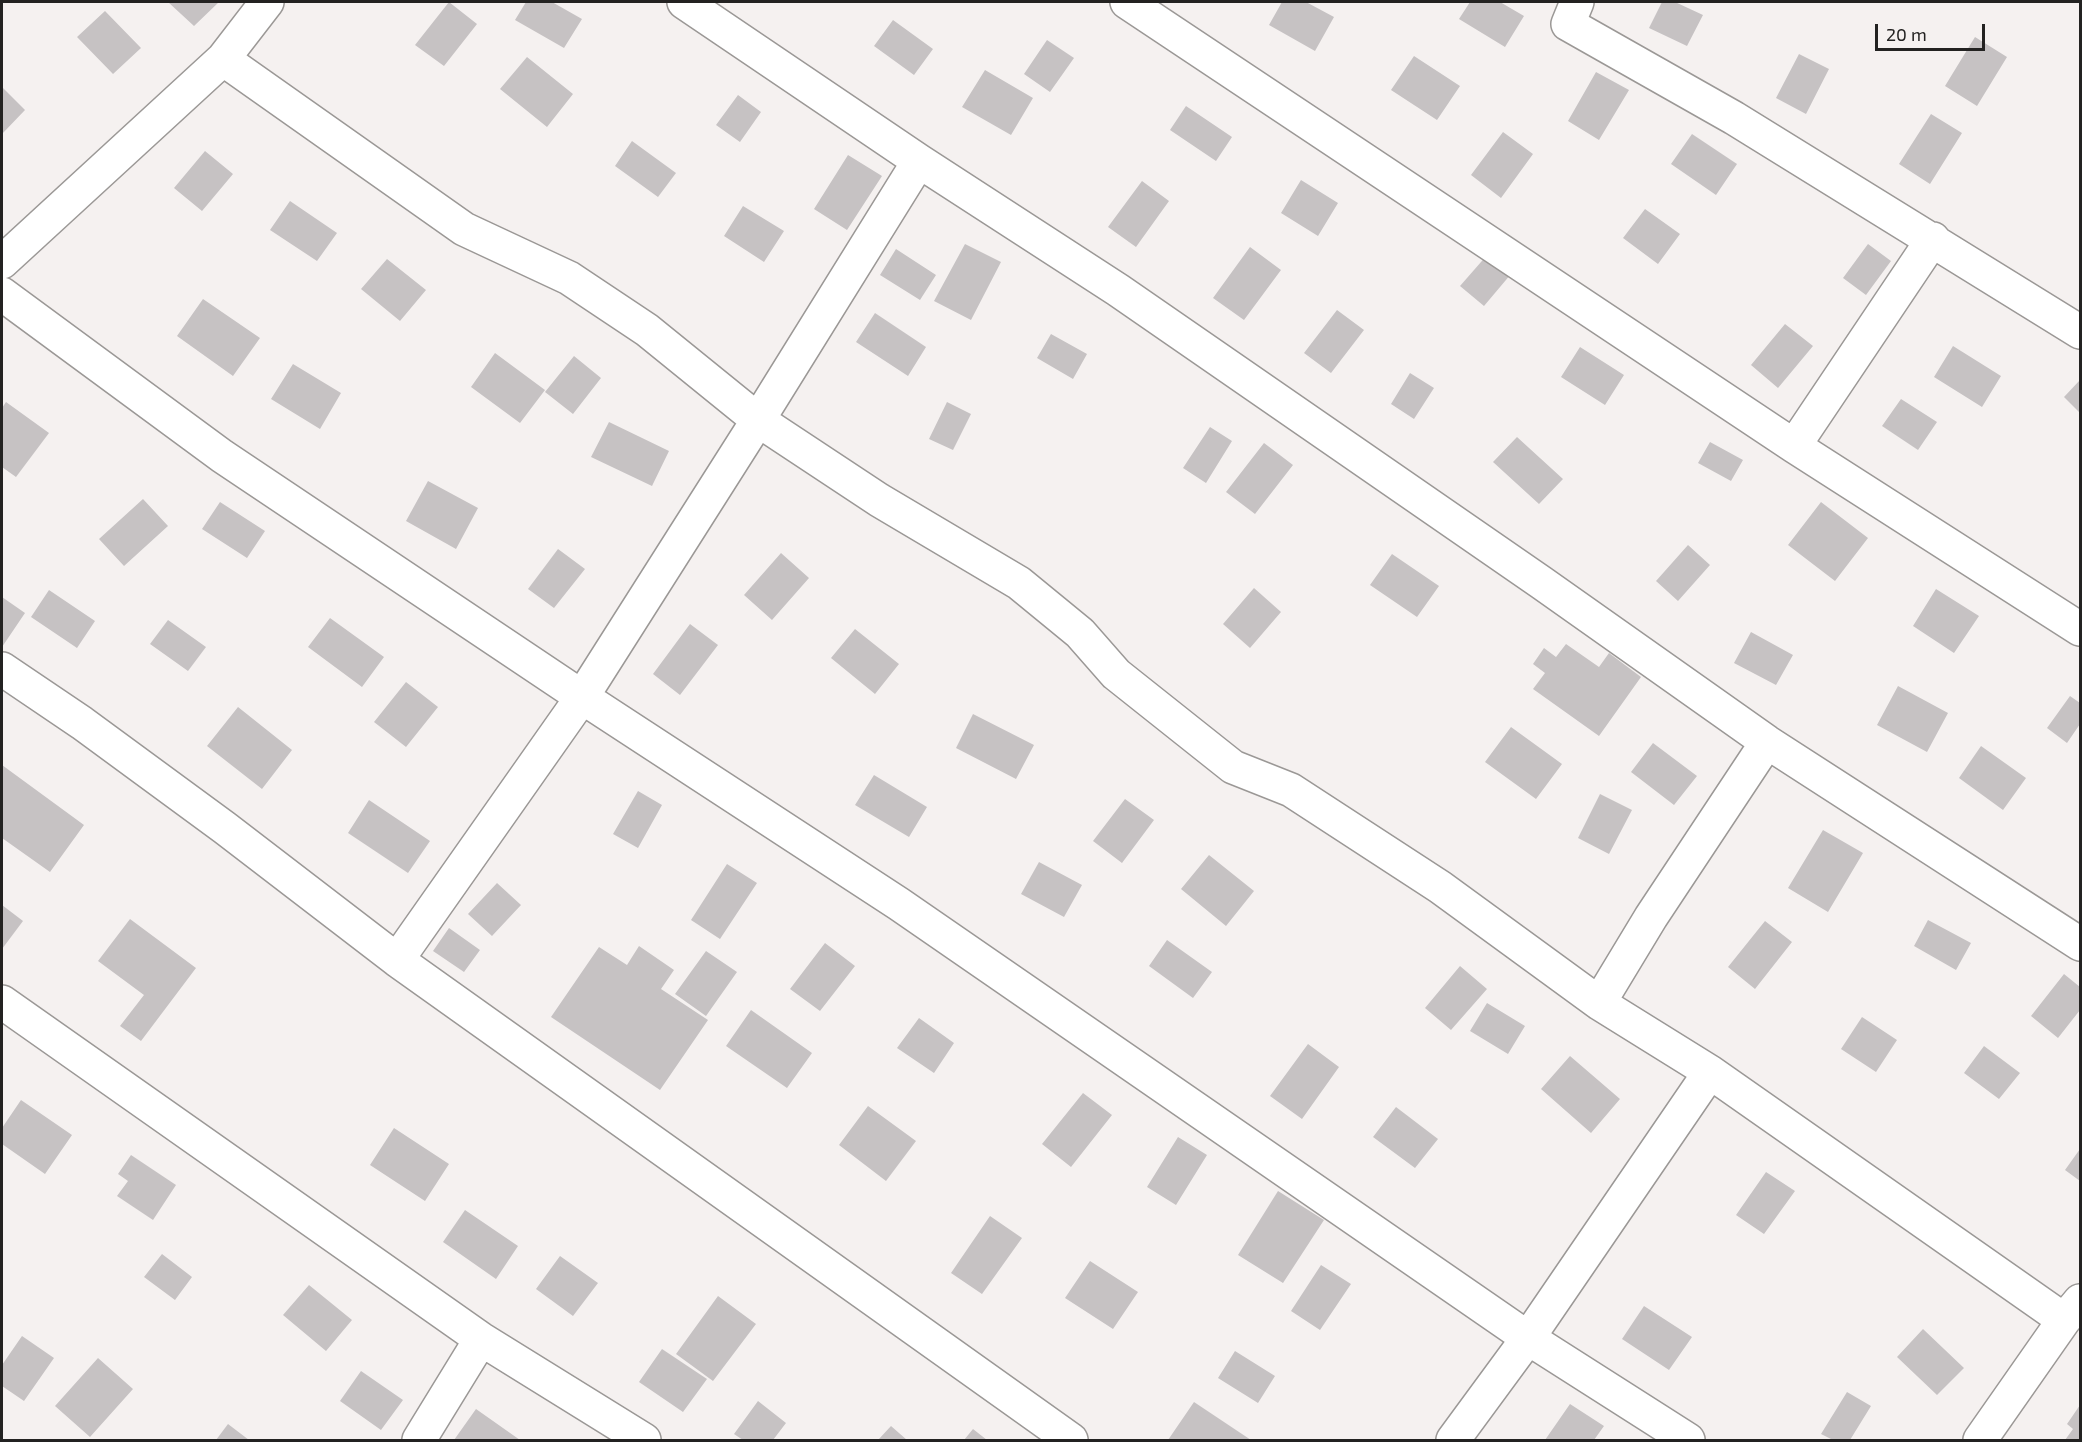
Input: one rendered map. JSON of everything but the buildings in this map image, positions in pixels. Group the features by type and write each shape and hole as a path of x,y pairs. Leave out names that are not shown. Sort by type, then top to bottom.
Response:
{"street":[{"path":"2,262 223,59 267,2"},
{"path":"684,2 919,161 1118,290 1542,583 1767,742 2080,944"},
{"path":"1127,2 1794,446 2080,630"},
{"path":"1577,2 1568,24 1734,118 2080,332"},
{"path":"223,59 464,229 569,278 647,330 758,420 879,500 1019,583 1080,633 1116,674 1233,767 1291,790 1440,887 1599,1003 1710,1072 2072,1311 1991,1435"},
{"path":"397,960 582,697 919,161"},
{"path":"1794,446 1933,240"},
{"path":"2,294 222,456 582,697 899,904 1528,1338 1688,1440"},
{"path":"2,669 82,723 225,828 397,960 1071,1440"},
{"path":"1599,1003 1651,917 1767,742"},
{"path":"2,1002 481,1339 644,1440"},
{"path":"1453,1440 1528,1338 1710,1072"},
{"path":"419,1440 481,1339"}]}
